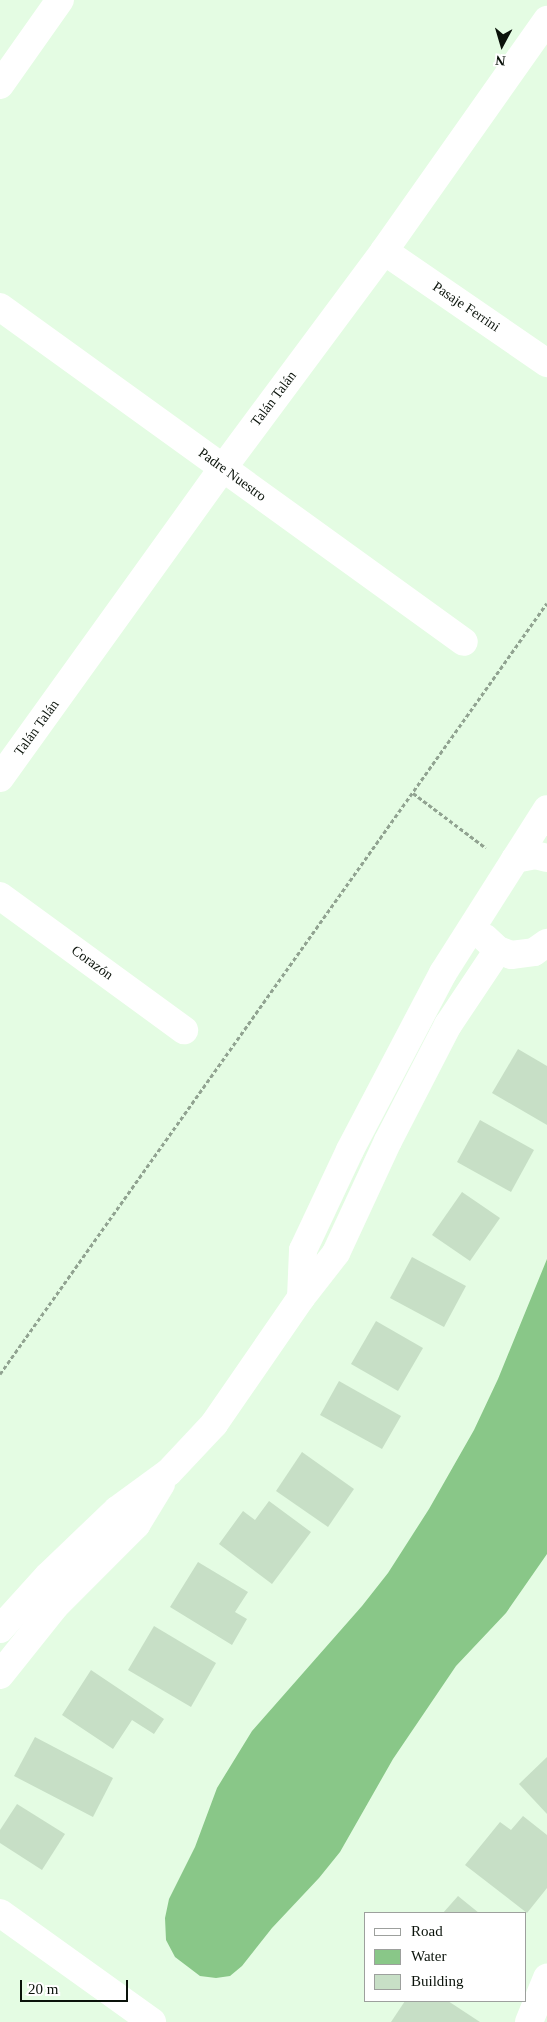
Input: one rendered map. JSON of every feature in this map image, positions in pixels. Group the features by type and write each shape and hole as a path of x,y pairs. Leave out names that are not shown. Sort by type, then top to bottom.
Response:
{"street":[{"path":"0,85 60,0"},
{"path":"542,0 547,4"},
{"name":"Talán Talán","path":"0,778 223,468 384,251 547,20"},
{"name":"Pasaje Ferrini","path":"384,251 547,363"},
{"name":"Padre Nuestro","path":"0,307 464,642"},
{"path":"301,1298 303,1250 342,1166 443,973 547,809"},
{"path":"513,862 535,855 547,858"},
{"name":"Corazón","path":"0,896 184,1030"},
{"path":"479,916 480,929 487,941 498,950 512,955 543,948"},
{"path":"0,1629 48,1576 117,1510 169,1472 214,1424 301,1298 336,1253 388,1141 448,1025 498,950"},
{"path":"0,1675 55,1606 136,1525 169,1472"},
{"path":"0,1913 152,2022"},
{"path":"528,2022 547,1978"}],"path":[{"path":"0,1374 547,603"},
{"path":"413,793 513,862"}],"water":[{"path":"547,1259 547,1554 506,1613 456,1666 393,1759 340,1852 319,1878 272,1928 242,1966 230,1976 216,1978 200,1976 175,1957 166,1940 165,1918 169,1899 195,1847 217,1788 252,1731 362,1606 388,1573 429,1509 474,1430 498,1379"}],"building":[{"path":"518,1049 547,1066 547,1125 492,1093"},
{"path":"480,1120 534,1150 511,1192 457,1162"},
{"path":"462,1192 500,1218 470,1261 432,1235"},
{"path":"412,1257 466,1286 444,1327 390,1298"},
{"path":"376,1321 423,1348 398,1391 351,1364"},
{"path":"339,1381 401,1416 382,1449 320,1415"},
{"path":"302,1452 354,1489 328,1527 276,1491"},
{"path":"269,1501 311,1532 272,1584 219,1544 243,1511 255,1520"},
{"path":"198,1562 248,1592 235,1612 247,1619 232,1645 170,1607"},
{"path":"154,1626 216,1663 191,1707 128,1670"},
{"path":"91,1670 164,1719 154,1734 132,1720 113,1749 62,1715"},
{"path":"35,1737 113,1778 93,1817 14,1776"},
{"path":"547,1757 547,1814 519,1784"},
{"path":"17,1804 65,1834 42,1870 0,1843 0,1830"},
{"path":"523,1816 547,1835 547,1888 527,1913 465,1865 500,1822 511,1830"},
{"path":"458,1896 478,1912 444,1912"},
{"path":"404,2002 450,2002 480,2022 391,2022"}]}
